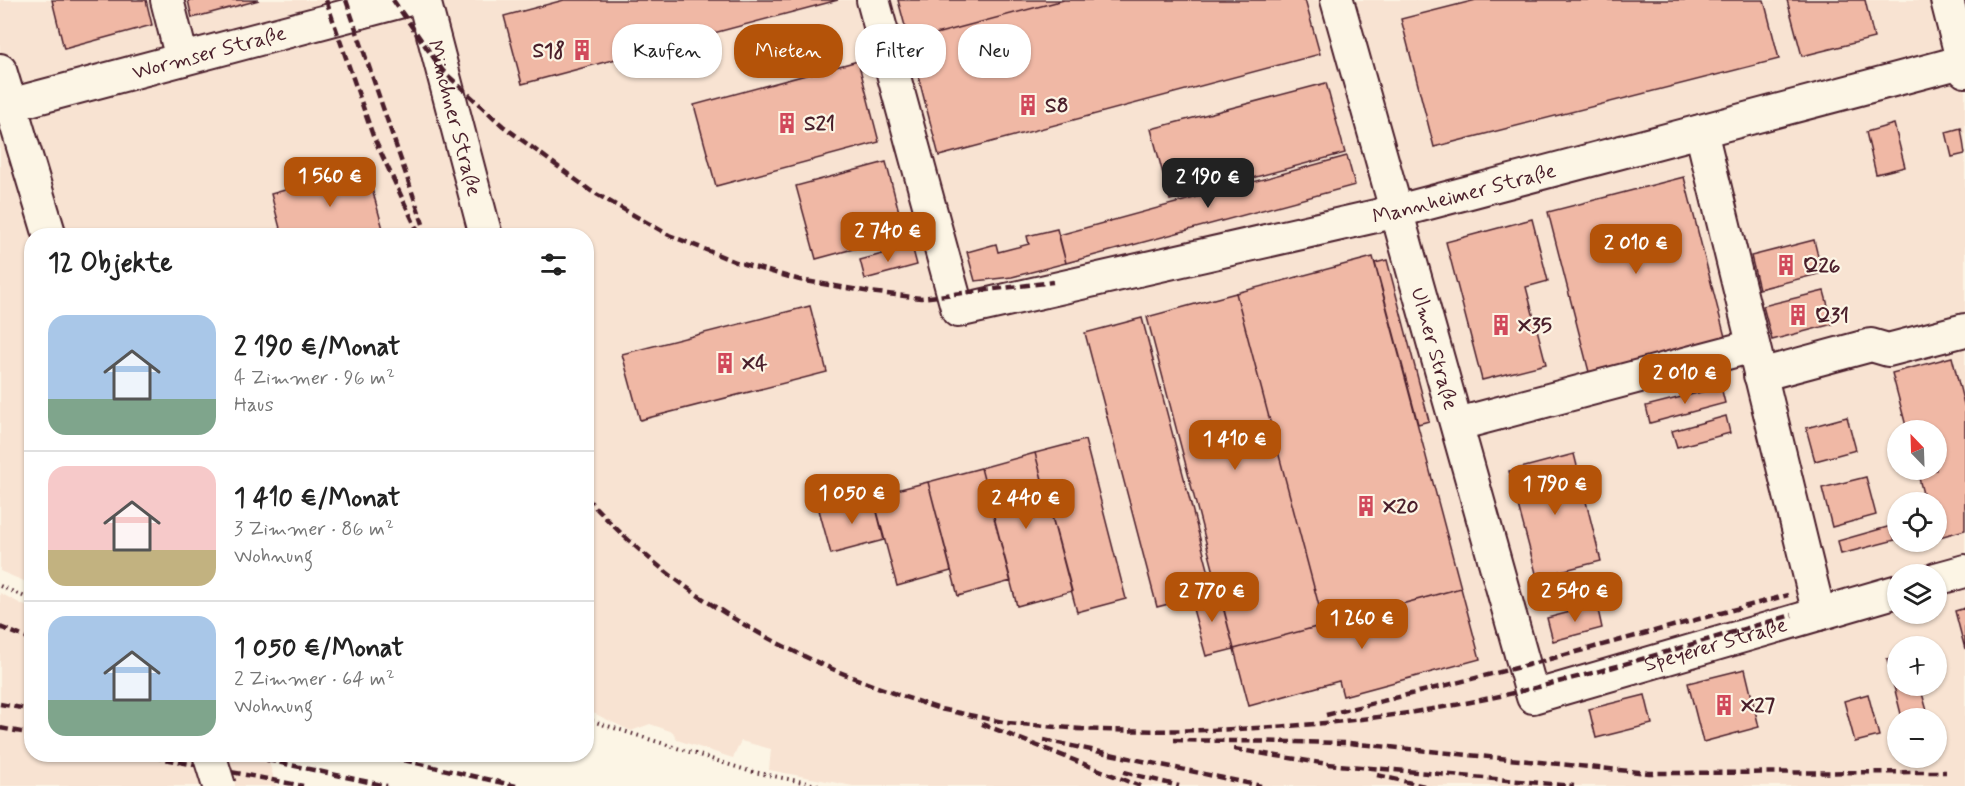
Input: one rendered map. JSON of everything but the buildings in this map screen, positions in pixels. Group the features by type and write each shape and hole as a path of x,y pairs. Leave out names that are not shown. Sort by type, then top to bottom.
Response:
{"lane":[{"path":"167,0 182,59"},
{"name":"Wormser Straße","path":"10,105 406,0"},
{"name":"Münchner Straße","path":"424,0 484,228"},
{"name":"Mannheimer Straße","path":"873,0 958,311 1398,212 1701,131 1964,65"},
{"name":"Ulmer Straße","path":"1338,0 1533,697"},
{"path":"1947,0 1964,65"},
{"path":"0,70 48,228"},
{"path":"1701,131 1819,614"},
{"path":"1458,424 1757,360 1871,345 1888,350 1965,330"},
{"path":"1947,576 1965,571"},
{"name":"Speyerer Straße","path":"1533,697 1887,594"},
{"path":"212,762 219,786"}],"path":[{"path":"0,586 24,596"},
{"path":"594,722 749,771 822,786"}],"shaded area":[{"path":"0,0 1965,0 1965,786 853,786 769,770 771,749 741,741 733,758 677,740 673,732 650,724 631,731 594,713 594,228 24,228 24,581 0,571"},
{"path":"0,593 24,605 24,762 269,762 276,786 0,786"}],"railway":[{"path":"326,0 373,136 416,228"},
{"path":"346,0 423,224"},
{"path":"393,0 443,71 503,126 591,191 669,235 736,262 800,280 870,292 921,298 1053,282"},
{"path":"594,505 653,562 690,590 729,615 810,659 897,694"},
{"path":"1326,715 1524,666 1788,595"},
{"path":"1076,729 1169,731 1263,728 1404,714 1536,687 1622,665 1792,615"},
{"path":"0,627 24,637"},
{"path":"890,692 940,709 1008,723 1082,729"},
{"path":"0,704 24,708"},
{"path":"982,724 1140,786"},
{"path":"0,728 24,732"},
{"path":"1044,740 1261,786"},
{"path":"1174,740 1349,743 1649,773 1946,772"},
{"path":"1234,749 1327,764 1574,786"},
{"path":"180,762 303,786"},
{"path":"277,762 387,786"},
{"path":"412,762 516,786"},
{"path":"1124,772 1179,786"},
{"path":"1377,775 1424,786"}],"place":[{"name":"S18","path":"582,50"},
{"name":"S8","path":"1028,105"},
{"name":"S21","path":"787,123"},
{"name":"Q26","path":"1786,265"},
{"name":"Q31","path":"1798,315"},
{"name":"X35","path":"1501,325"},
{"name":"X4","path":"725,363"},
{"name":"X20","path":"1366,506"},
{"name":"X27","path":"1724,705"}]}
